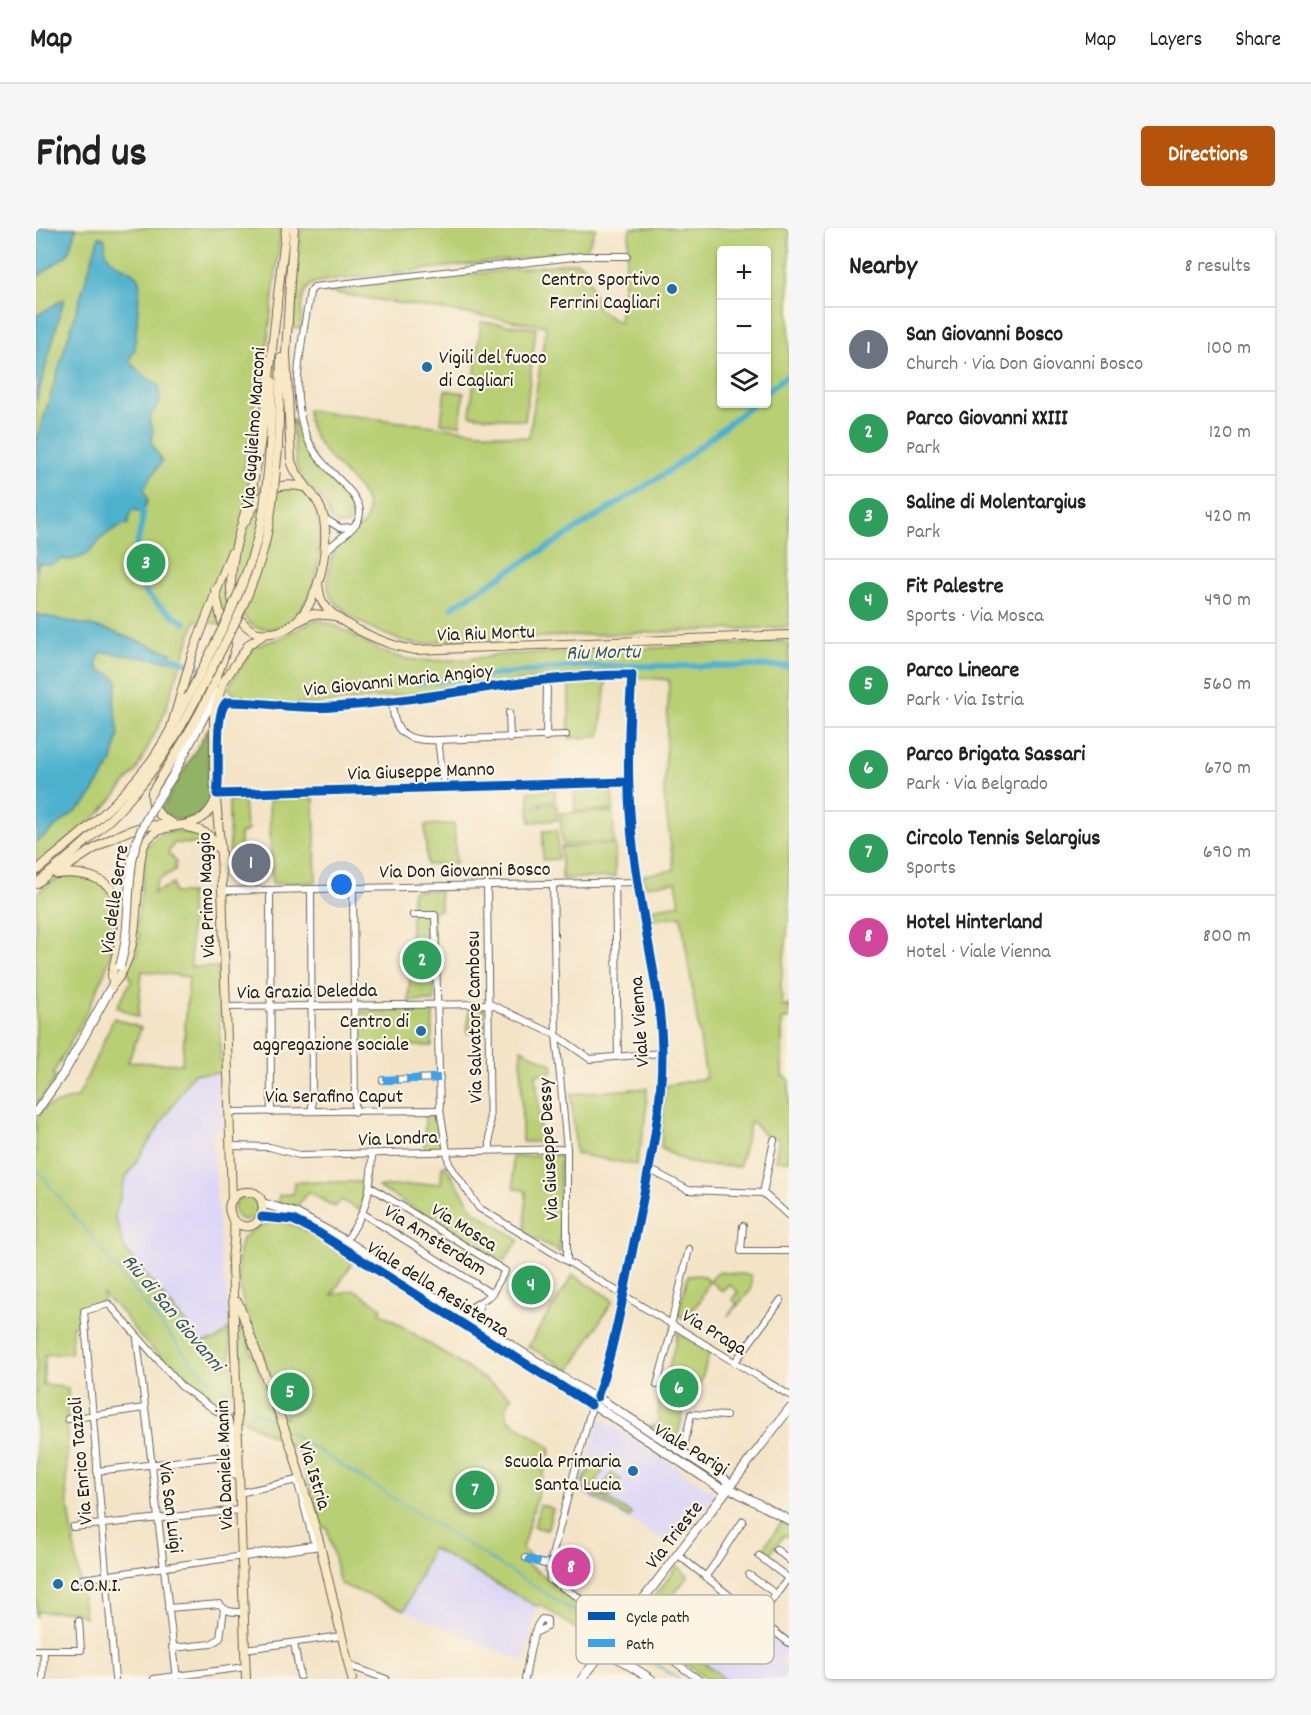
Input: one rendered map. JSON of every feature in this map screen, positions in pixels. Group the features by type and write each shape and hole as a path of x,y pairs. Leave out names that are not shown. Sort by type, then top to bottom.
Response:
{"main road":[{"name":"Via Guglielmo Marconi","path":"191,699 235,622 264,548 273,503 277,306 286,228"},
{"name":"Via Guglielmo Marconi","path":"191,699 243,583 256,543 274,447 294,228"},
{"path":"291,264 286,354 291,461 295,475 320,503 324,518 325,552 318,582 296,622"},
{"path":"277,306 256,468 237,539 231,580 235,611 250,630 266,634 280,632 313,614 337,616"},
{"path":"171,728 192,655 215,588 255,505 272,487 284,484 305,487"},
{"name":"Via Riu Mortu","path":"318,582 322,602 337,616 374,638 402,649 789,635"},
{"path":"215,588 227,645 220,686"},
{"name":"Via Primo Maggio","path":"232,1199 221,854 213,736 220,686 249,644 266,634"},
{"path":"221,854 214,839 205,832 162,818 154,809 152,792 215,680 227,645"},
{"path":"36,871 97,821 123,796 148,765 191,699"},
{"path":"36,886 101,830 140,790 164,757 191,699"},
{"path":"113,984 124,972 130,949 144,845 157,832 201,821 212,808 217,794"},
{"path":"36,886 124,831 147,826 181,826"},
{"path":"54,875 74,872 90,875 106,883 115,895 122,911 122,924 112,975 113,984"},
{"path":"232,1176 246,1192 256,1195 262,1203 262,1217 248,1226 233,1244"},
{"path":"246,1192 232,1199 229,1209 232,1220 248,1226"},
{"name":"Via Daniele Manin","path":"232,1220 238,1478 244,1556 246,1679"},
{"name":"Via Istria","path":"235,1284 240,1308 293,1452 320,1545 352,1679"}],"street":[{"path":"325,552 355,526 360,512 356,499 319,459 300,422 300,356 310,292 314,287 582,256 627,256"},
{"path":"324,518 340,528 355,526"},
{"name":"Via Giovanni Maria Angioy","path":"217,794 220,778 219,721 225,702 310,708 548,680 632,675"},
{"name":"Viale Vienna","path":"550,1564 623,1296 649,1169 657,1116 662,1053 649,941 638,882 627,782 632,675"},
{"path":"546,737 547,685"},
{"name":"Via delle Serre","path":"36,1112 67,1068 113,984 120,966 128,928 130,883 136,843 149,814 220,686"},
{"path":"393,700 394,722 399,730 418,741 566,735"},
{"path":"509,713 510,739"},
{"path":"438,741 444,787"},
{"name":"Via Giuseppe Manno","path":"217,794 627,782"},
{"path":"615,882 618,1057"},
{"name":"Via Don Giovanni Bosco","path":"221,891 638,882"},
{"name":"Via Salvatore Cambosu","path":"487,884 490,1149"},
{"name":"Via Giuseppe Dessy","path":"554,884 556,1035 567,1149 567,1261"},
{"path":"353,888 355,1112"},
{"path":"270,890 271,1112"},
{"path":"311,890 312,1111"},
{"name":"Via Praga","path":"413,915 435,915 440,1110 447,1152 453,1171 479,1208 789,1395"},
{"name":"Via Grazia Deledda","path":"225,1007 490,1004 556,1035 590,1059 662,1053"},
{"path":"383,1080 440,1078"},
{"name":"Via Serafino Caput","path":"229,1112 440,1110"},
{"path":"763,1192 774,1140"},
{"name":"Via Londra","path":"230,1146 270,1147 299,1155 567,1149"},
{"path":"346,1241 362,1213 371,1187 372,1155"},
{"path":"649,1169 688,1190 763,1192 789,1216"},
{"name":"Via Mosca","path":"371,1187 505,1271 492,1294"},
{"name":"Viale della Resistenza","path":"262,1203 295,1213 346,1241 595,1402"},
{"name":"Via Amsterdam","path":"362,1213 492,1294"},
{"name":"Viale della Resistenza","path":"262,1217 293,1220 311,1228 595,1402"},
{"path":"743,1226 741,1251 789,1251"},
{"path":"657,1385 689,1249"},
{"path":"461,1315 492,1294"},
{"path":"735,1362 781,1300"},
{"path":"480,1302 477,1315 484,1329"},
{"name":"Via Enrico Tazzoli","path":"115,1679 91,1416 84,1311 109,1304 137,1339"},
{"path":"137,1339 159,1358 181,1386 228,1419 232,1432 234,1473 238,1478"},
{"name":"Via San Luigi","path":"137,1339 177,1678"},
{"name":"Viale Parigi","path":"595,1402 683,1452 726,1480 729,1488 720,1488 595,1402"},
{"path":"68,1419 144,1408"},
{"name":"Via Trieste","path":"647,1595 789,1409"},
{"path":"683,1452 691,1414 726,1416"},
{"path":"97,1471 232,1455"},
{"path":"239,1492 297,1480 313,1539 320,1545"},
{"path":"729,1488 789,1520"},
{"path":"73,1527 240,1510"},
{"path":"705,1577 743,1521"},
{"path":"82,1579 320,1545"},
{"path":"776,1549 789,1560"},
{"path":"677,1554 728,1595"},
{"path":"759,1556 788,1577 774,1597"},
{"path":"526,1558 550,1564 549,1578 576,1596"},
{"path":"749,1575 776,1594"},
{"path":"168,1608 220,1604 224,1610 220,1638 211,1644 172,1648"},
{"path":"224,1610 244,1612"},
{"path":"36,1650 81,1650 79,1621"},
{"path":"774,1631 789,1643"},
{"path":"525,1679 535,1633"},
{"path":"245,1650 341,1636"},
{"path":"294,1643 300,1676"},
{"path":"43,1679 44,1650"},
{"name":"Via Trieste","path":"582,1679 594,1664"},
{"path":"629,1664 651,1679"},
{"path":"677,1664 698,1679"},
{"path":"348,1665 386,1679"},
{"path":"154,1679 177,1678 246,1667"}],"shaded area":[{"path":"221,1073 225,1129 212,1130 221,1261 228,1302 229,1329 216,1340 201,1342 125,1250 115,1216 125,1179 194,1074"},
{"name":"Scuola Primaria Santa Lucia","path":"600,1417 716,1494 676,1544 665,1541 579,1492"},
{"path":"432,1548 536,1606 525,1662 405,1610"},
{"path":"774,1637 789,1648 781,1663 788,1670 782,1679 725,1679 706,1664 774,1664"}],"green space":[{"path":"36,228 281,228 265,366 257,383 244,469 256,484 270,495 292,489 308,498 317,518 320,545 316,574 306,601 289,621 261,629 252,625 239,604 229,626 196,620 163,717 136,771 101,812 36,867"},
{"path":"301,228 596,228 586,251 316,282 310,285 304,295 301,308 301,328 293,328"},
{"path":"630,228 789,228 789,627 439,641 416,644 390,636 345,613 344,609 330,596 328,590 330,565 336,546 365,522 368,511 365,499 358,489 318,442 310,427 307,410 529,438 546,326 321,291 577,262 585,267 598,309 619,323"},
{"path":"481,322 536,328 525,421 470,415"},
{"path":"445,390 464,393 460,425 441,423"},
{"path":"292,418 323,474 352,500 355,515 348,524 339,525 332,521 322,499 303,481 296,464"},
{"path":"316,620 334,625 387,653 425,661 493,655 789,642 789,917 781,984 782,1007 789,1005 789,1019 782,1019 782,1076 789,1079 789,1161 775,1160 779,1139 766,1136 751,1121 739,1167 691,1162 661,1148 665,1086 706,1078 681,916 653,920 651,909 680,904 676,882 646,886 643,875 674,870 664,795 669,680 637,677 637,671 607,671 332,703 281,705 237,697 228,688 253,647 280,638"},
{"path":"606,681 600,737 569,738 569,683"},
{"path":"208,729 210,801 204,816 186,820 170,818 160,811"},
{"path":"555,790 555,802 529,804 529,792"},
{"path":"612,790 613,810 575,811 574,791"},
{"path":"314,798 316,882 272,884 269,799"},
{"path":"229,800 244,802 246,828 249,830 240,834 240,849 245,847 245,857 233,857 234,881 230,881"},
{"path":"557,805 557,820 530,822 529,807"},
{"path":"613,812 614,843 562,844 560,813"},
{"path":"454,824 456,863 427,865 425,825"},
{"path":"557,830 558,859 543,860 543,831"},
{"path":"176,831 199,834 211,840 196,844 174,843 168,853 176,861 175,870 158,880 153,893 173,884 174,893 190,893 191,967 218,967 221,1073 193,1074 125,1179 115,1216 125,1250 201,1342 216,1340 229,1329 233,1387 240,1389 238,1327 243,1328 273,1411 286,1419 245,1307 238,1261 242,1239 256,1228 271,1223 285,1223 312,1234 353,1262 332,1295 355,1290 382,1308 380,1312 512,1397 505,1409 508,1419 551,1448 522,1549 529,1555 523,1562 576,1597 576,1629 541,1605 536,1606 432,1548 405,1610 340,1584 327,1528 322,1527 298,1450 204,1399 139,1336 124,1315 103,1294 103,1301 79,1309 80,1322 72,1327 71,1353 45,1355 43,1384 68,1388 66,1489 85,1617 73,1611 37,1612 36,1617 36,1119 45,1107 78,1097 114,1018 141,1028 128,1062 182,1064 189,977 142,971 138,1017 117,1007 131,981 128,970 133,955 137,955 138,951 136,950 140,935 136,932 147,847 159,834"},
{"path":"615,845 615,877 562,879 561,847"},
{"path":"67,876 99,882 114,900 117,926 110,958 96,992 53,1074 56,1078 36,1105 36,893 59,878"},
{"path":"440,890 440,910 433,911 434,1001 409,1001 412,891"},
{"path":"484,1008 485,1033 467,1033 469,1009"},
{"path":"359,1011 433,1011 432,1046 359,1046"},
{"path":"521,1049 552,1064 553,1072 536,1074 541,1142 522,1142"},
{"path":"647,1088 646,1120 636,1165 576,1154 571,1094"},
{"path":"425,1115 437,1115 443,1150 424,1151"},
{"path":"560,1155 560,1252 525,1233 526,1191 514,1188 512,1157"},
{"path":"445,1165 474,1211 519,1240 504,1261 378,1187 441,1183 442,1166"},
{"path":"294,1182 367,1182 359,1210 341,1200 335,1207 308,1192 297,1206 278,1203 279,1195 293,1194"},
{"path":"246,1196 254,1200 258,1208 254,1216 246,1220 238,1216 234,1208 238,1200"},
{"path":"718,1272 751,1275 751,1290 728,1316 737,1304 732,1299 738,1292 729,1284 722,1291 710,1281"},
{"path":"573,1275 613,1300 570,1371 528,1346"},
{"path":"688,1276 704,1276 709,1281 700,1301 684,1318 678,1315"},
{"path":"678,1333 710,1351 699,1389 689,1389 676,1443 651,1426 658,1425 659,1387 664,1387"},
{"path":"594,1463 604,1469 593,1488 582,1482"},
{"path":"611,1474 621,1479 610,1498 600,1492"},
{"path":"586,1487 632,1514 629,1518 584,1491"},
{"path":"540,1504 553,1509 547,1530 534,1527"},
{"path":"781,1523 789,1527 789,1537 784,1535 769,1555 762,1550"},
{"path":"677,1566 688,1576 673,1595 656,1595"},
{"path":"686,1664 706,1664 725,1679 706,1679"}],"water":[{"path":"36,228 76,228 68,254 36,278"},
{"path":"99,236 105,239 105,248 112,260 140,280 135,349 129,361 139,372 159,386 160,402 150,416 150,423 153,431 151,442 162,461 144,488 148,500 142,513 136,510 131,511 128,524 108,533 81,557 72,560 62,559 51,565 39,563 36,572 36,443"},
{"path":"64,299 36,403 36,316"},
{"path":"36,614 108,630 171,653 168,661 102,652 97,661 99,670 110,674 118,681 114,700 119,735 111,764 87,802 36,843"}],"waterway":[{"path":"771,388 789,374"},
{"path":"452,607 669,471 748,408"},
{"path":"143,512 136,560 140,584 153,601 185,623"},
{"name":"Riu Mortu","path":"163,655 205,669"},
{"name":"Riu Mortu","path":"418,683 578,666 789,666"},
{"name":"Riu di San Giovanni","path":"36,1168 198,1369 232,1396"},
{"name":"Riu di San Giovanni","path":"241,1402 280,1426"},
{"name":"Riu di San Giovanni","path":"289,1432 576,1613"},
{"name":"Riu di San Giovanni","path":"656,1664 679,1679"}],"marked path":[{"path":"383,1080 440,1078"},
{"path":"526,1558 544,1564 552,1561"}],"cycle path":[{"path":"597,1397 623,1298 657,1123 661,1077 659,1012 631,831 629,728 632,675 519,683 332,707 227,702 220,718 217,794 627,782"},
{"path":"262,1217 293,1220 319,1233 591,1405"}],"place":[{"name":"Centro Sportivo Ferrini Cagliari","path":"672,289"},
{"name":"Vigili del fuoco di Cagliari","path":"427,367"},
{"name":"Saline di Molentargius","path":"146,563"},
{"name":"San Giovanni Bosco","path":"251,863"},
{"name":"Parco Giovanni XXIII","path":"422,960"},
{"name":"Centro di aggregazione sociale","path":"421,1031"},
{"name":"Fit Palestre","path":"531,1285"},
{"name":"Parco Brigata Sassari","path":"679,1388"},
{"name":"Parco Lineare","path":"290,1392"},
{"name":"Scuola Primaria Santa Lucia","path":"633,1471"},
{"name":"Circolo Tennis Selargius","path":"475,1490"},
{"name":"Hotel Hinterland","path":"571,1567"},
{"name":"C.O.N.I.","path":"58,1584"}]}
